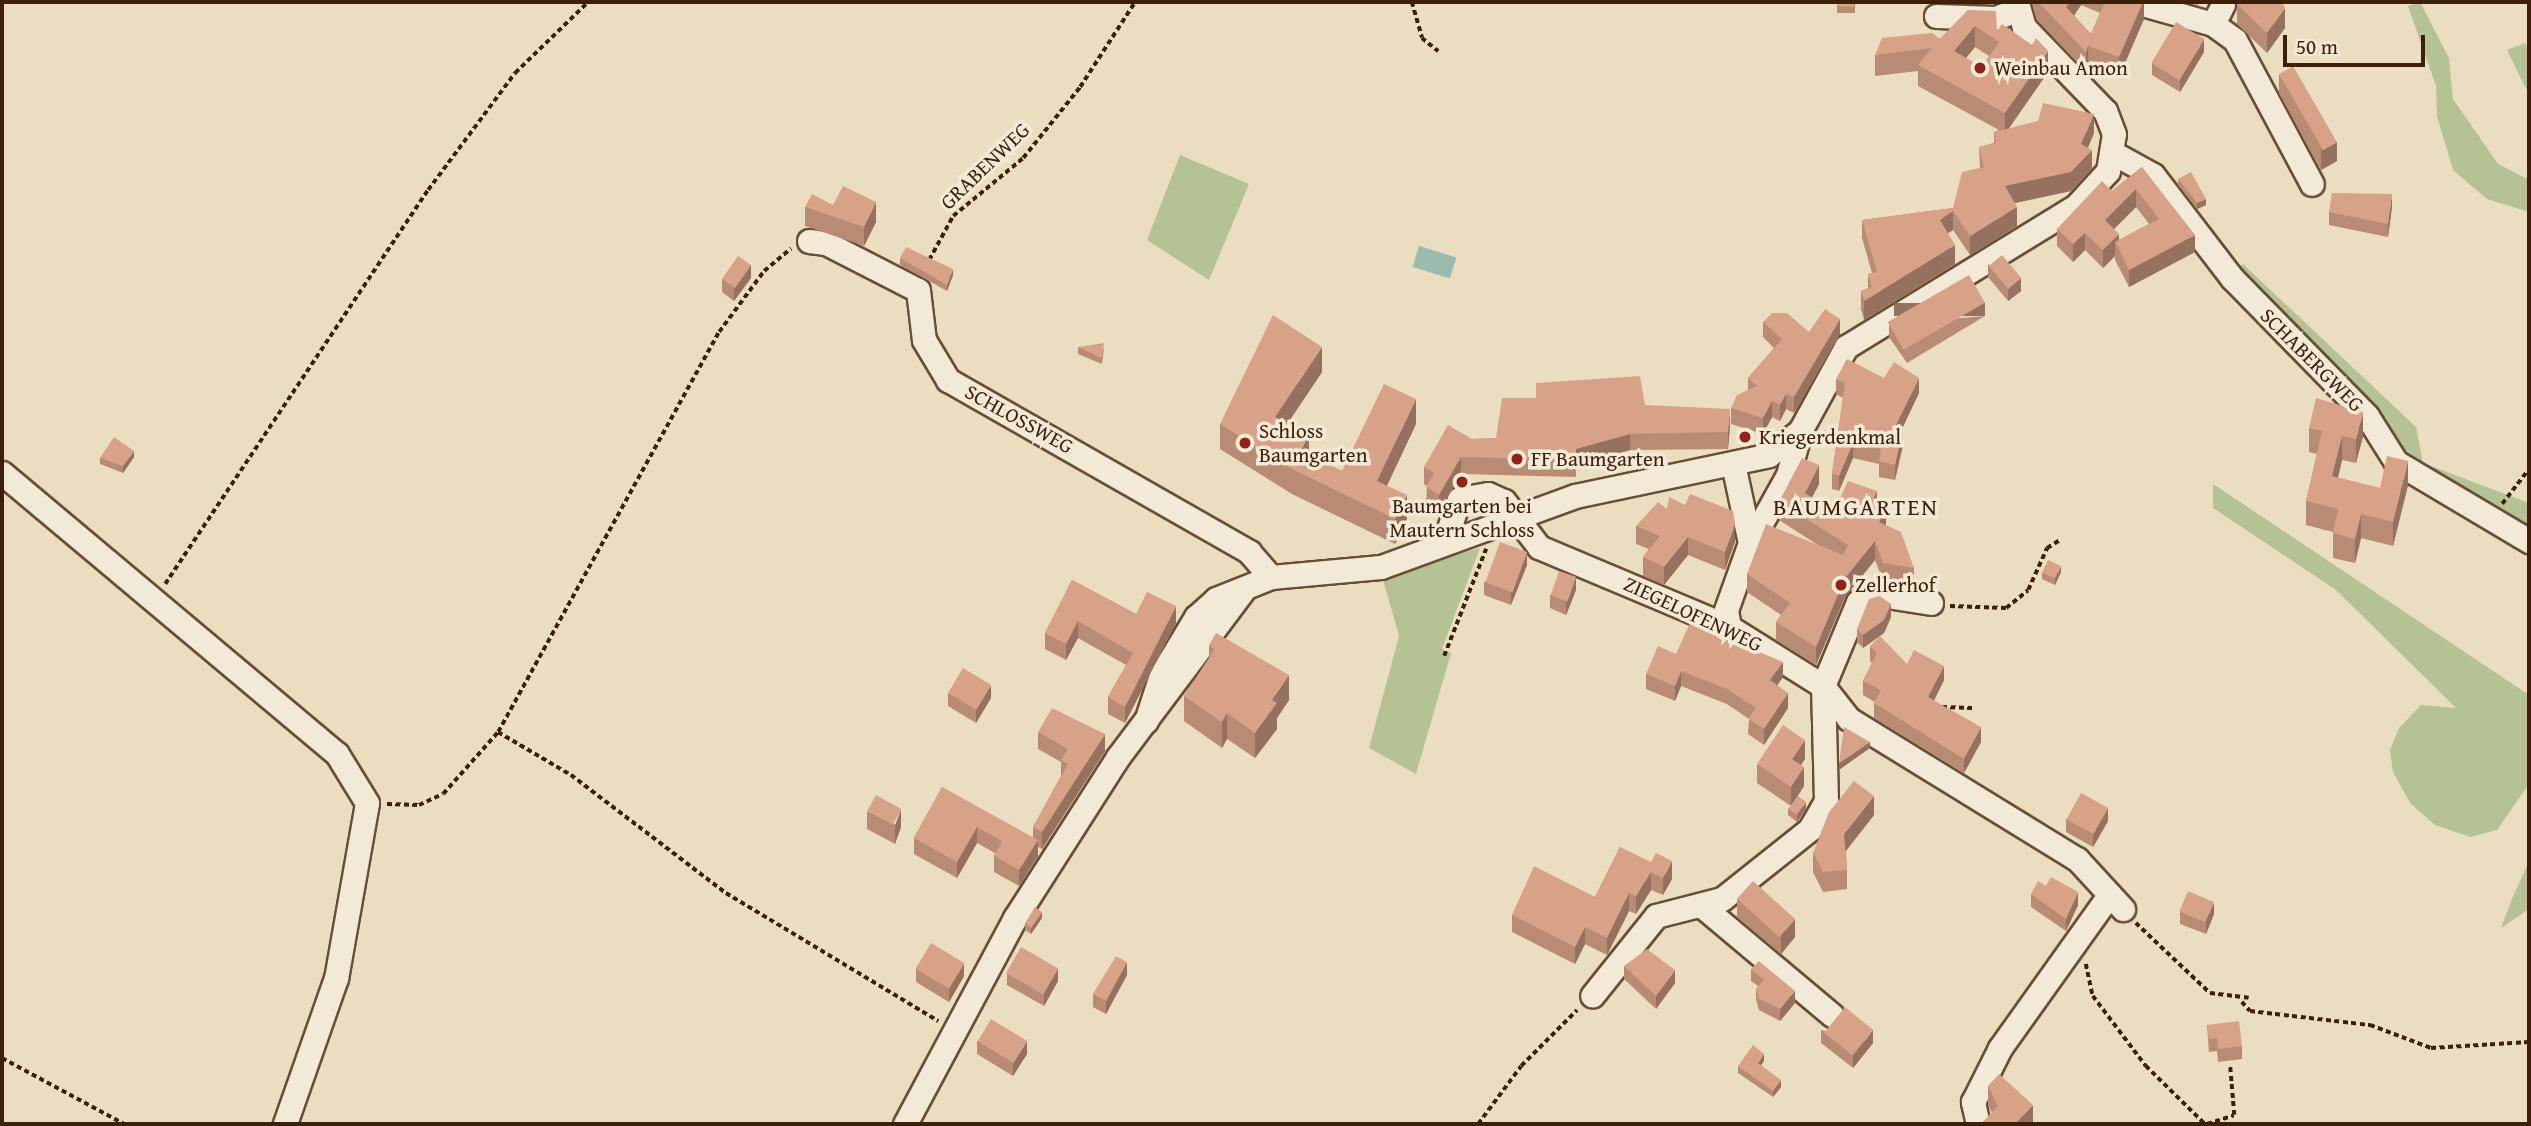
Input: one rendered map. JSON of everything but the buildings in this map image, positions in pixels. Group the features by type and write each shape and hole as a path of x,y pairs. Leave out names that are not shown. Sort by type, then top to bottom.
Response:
{"street":[{"path":"2135,2 2218,14 2235,40 2312,184"},
{"path":"1729,626 1726,610 1750,543 1788,475 1800,431 1846,347 2076,206 2094,190 2115,154 2105,111 2024,27 2018,6 1996,18 1936,16"},
{"name":"SCHABERGWEG","path":"2115,154 2153,175 2232,278 2367,416 2396,462 2492,516 2529,541"},
{"path":"809,241 826,243 918,290"},
{"name":"SCHLOSSWEG","path":"918,290 923,340 948,380 1249,552 1260,581"},
{"path":"905,1124 952,1028 1015,918 1146,721 1260,581 1381,567 1515,516 1675,470 1743,461 1800,431"},
{"path":"1743,461 1788,475"},
{"path":"1743,461 1750,543"},
{"path":"2,473 337,754 367,803 336,978 285,1124"},
{"name":"ZIEGELOFENWEG","path":"1444,543 1452,512 1472,493 1504,501 1539,547 1729,626 1823,686 1849,719 2022,821 2077,859 2116,902"},
{"path":"1592,996 1639,930 1656,916 1722,899 1810,829 1826,801 1823,686 1858,603 1874,594 1931,603"},
{"path":"1978,1124 1973,1102 2000,1048 2116,902"},
{"path":"1702,906 1832,1015"}],"path":[{"path":"155,600 428,190 515,73 589,2"},
{"name":"GRABENWEG","path":"918,290 953,216 1023,158 1080,87 1135,2"},
{"path":"1412,2 1422,38 1438,51"},
{"path":"367,803 419,805 443,794 498,732 719,332 764,271 809,241"},
{"path":"2492,516 2529,469"},
{"path":"1444,656 1486,550 1485,529"},
{"path":"1931,603 1985,612 2006,608 2028,590 2047,548 2060,540"},
{"path":"1929,704 1972,708"},
{"path":"498,732 571,775 774,925 952,1028"},
{"path":"2116,902 2189,978 2242,1002 2250,1011 2370,1025 2431,1048 2529,1042"},
{"path":"2087,956 2084,977 2093,996 2146,1066 2206,1124 2234,1115 2230,1067"},
{"path":"1478,1124 1521,1066 1592,996"},
{"path":"2242,1002 2249,998"},
{"path":"2,1058 124,1124"}],"shaded area":[{"path":"2420,2 2449,58 2453,99 2498,164 2529,180 2529,212 2487,199 2453,170 2437,116 2436,86 2408,6"},
{"path":"2525,43 2529,50 2529,95 2507,50"},
{"path":"1180,155 1249,184 1209,280 1147,240"},
{"path":"1419,246 1456,257 1450,278 1413,267"},
{"path":"2243,264 2416,427 2423,463 2529,503 2529,534 2401,457 2233,272"},
{"path":"2213,484 2529,695 2529,784 2497,830 2470,837 2435,825 2410,803 2393,772 2390,750 2399,728 2421,705 2456,708 2336,590 2213,508"},
{"path":"1480,548 1442,649 1451,653 1416,774 1369,748 1399,636 1382,576"},
{"path":"2529,861 2529,909 2501,928 2512,899"}],"place":[{"name":"Weinbau Amon","path":"1980,68"},
{"name":"Kriegerdenkmal","path":"1745,437"},
{"name":"Schloss Baumgarten","path":"1245,443"},
{"name":"FF Baumgarten","path":"1517,459"},
{"name":"Baumgarten bei Mautern Schloss","path":"1462,482"},
{"name":"Zellerhof","path":"1841,585"}],"district":[{"name":"BAUMGARTEN","path":"1856,507"}]}
